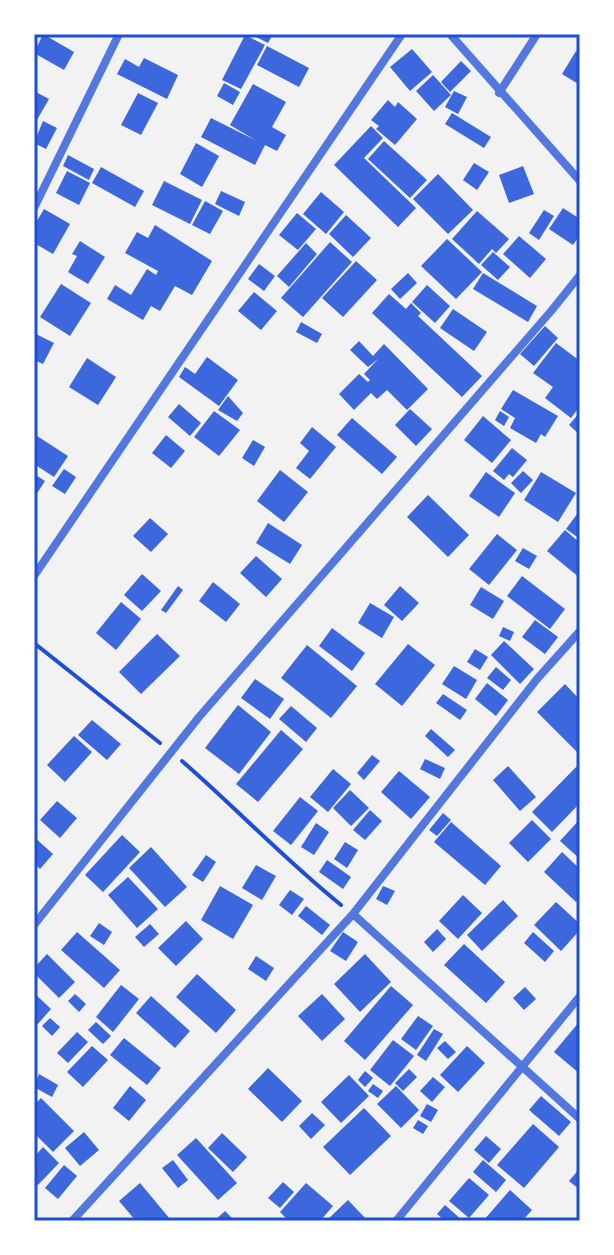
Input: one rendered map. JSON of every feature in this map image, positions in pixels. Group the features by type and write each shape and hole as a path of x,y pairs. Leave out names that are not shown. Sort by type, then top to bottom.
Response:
{"street":[{"path":"34,208 119,34"},
{"path":"34,576 402,34"},
{"path":"450,34 580,181"},
{"path":"499,93 537,34"},
{"path":"34,925 199,717 580,275"},
{"path":"72,1221 353,914 537,679 580,631"},
{"path":"353,914 580,1119"},
{"path":"396,1221 580,996"}],"path":[{"path":"34,643 173,753 308,878 353,914"}],"building":[{"path":"43,34 74,52 64,70 34,53"},
{"path":"250,34 273,34 268,43"},
{"path":"245,35 265,45 241,89 222,80"},
{"path":"267,46 309,68 299,87 257,65"},
{"path":"412,49 432,72 410,91 390,67"},
{"path":"576,51 580,54 580,85 562,74"},
{"path":"144,58 178,75 167,99 117,74 125,59 139,67"},
{"path":"461,61 471,71 450,92 441,82"},
{"path":"433,75 451,95 434,111 416,91"},
{"path":"224,83 240,92 233,105 217,96"},
{"path":"253,84 286,102 272,127 286,135 277,151 265,145 255,165 201,137 211,118 255,140 230,125"},
{"path":"34,91 49,99 34,125"},
{"path":"454,91 467,97 458,114 445,107"},
{"path":"138,93 158,103 141,135 121,125"},
{"path":"388,100 395,107 398,102 417,119 395,145 376,129 379,126 371,120"},
{"path":"452,113 491,137 484,148 445,124"},
{"path":"43,121 57,128 46,149 34,143"},
{"path":"371,126 383,138 364,158 416,208 398,227 334,165"},
{"path":"384,141 427,180 410,198 368,159"},
{"path":"196,143 219,156 202,187 180,174"},
{"path":"68,155 94,169 89,180 63,166"},
{"path":"474,163 489,172 477,190 463,180"},
{"path":"523,166 534,194 509,203 499,175"},
{"path":"101,167 144,191 135,207 92,183"},
{"path":"67,171 90,183 79,205 56,193"},
{"path":"438,174 473,210 448,234 413,199"},
{"path":"164,181 202,200 190,224 152,205"},
{"path":"221,191 245,202 239,216 215,204"},
{"path":"321,192 344,212 326,234 303,214"},
{"path":"205,201 223,211 210,234 192,225"},
{"path":"563,208 580,219 580,235 573,245 549,229"},
{"path":"44,209 70,224 53,254 34,243 34,226"},
{"path":"544,210 554,216 539,240 529,233"},
{"path":"477,211 509,239 496,253 492,249 479,264 452,239"},
{"path":"297,213 316,229 298,250 279,235"},
{"path":"346,215 371,238 353,257 329,234"},
{"path":"155,225 212,261 192,295 175,286 160,311 151,306 143,320 107,299 115,285 131,295 147,269 156,275 158,271 125,253 137,232 148,238"},
{"path":"519,236 546,259 530,278 503,254"},
{"path":"447,239 482,272 456,299 421,266"},
{"path":"80,241 105,257 88,284 68,272 77,256 72,254"},
{"path":"330,242 352,262 303,317 281,298"},
{"path":"306,243 317,254 289,287 277,276"},
{"path":"493,252 510,267 498,280 481,265"},
{"path":"356,261 377,280 343,317 322,298"},
{"path":"259,264 275,276 264,291 248,279"},
{"path":"408,273 417,283 400,299 391,289"},
{"path":"483,273 537,306 528,322 473,289"},
{"path":"61,284 91,303 70,336 40,317"},
{"path":"427,285 450,306 435,323 412,302"},
{"path":"254,292 277,311 261,330 238,311"},
{"path":"389,294 406,309 411,303 421,313 418,316 482,376 462,397 372,313"},
{"path":"453,309 487,332 474,351 440,328"},
{"path":"301,322 322,334 317,343 296,332"},
{"path":"545,326 558,338 534,366 520,354"},
{"path":"34,333 54,343 43,364 34,360"},
{"path":"359,341 373,356 384,344 428,389 407,410 387,390 377,399 371,393 354,410 339,394 359,374 368,382 370,380 364,374 378,359 368,367 350,350"},
{"path":"556,343 580,361 580,406 571,418 545,398 553,387 533,373"},
{"path":"207,357 238,380 219,406 179,377 185,367 195,374"},
{"path":"87,358 116,377 98,405 69,387"},
{"path":"513,390 558,416 545,437 541,434 536,443 510,428 515,418 501,409"},
{"path":"228,396 243,413 237,421 218,410"},
{"path":"179,404 201,423 190,436 168,417"},
{"path":"410,409 432,429 416,446 395,425"},
{"path":"214,411 240,430 219,456 194,437"},
{"path":"500,411 509,417 504,426 495,420"},
{"path":"580,412 580,431 578,433 569,425"},
{"path":"483,416 511,440 492,463 464,440"},
{"path":"352,418 397,457 382,474 337,435"},
{"path":"312,427 336,447 310,479 296,468 309,451 300,443"},
{"path":"34,434 68,456 54,477 34,464"},
{"path":"166,435 185,451 171,468 152,453"},
{"path":"253,440 265,447 254,466 242,458"},
{"path":"512,448 527,460 513,477 509,474 504,480 493,471"},
{"path":"64,469 76,477 65,494 52,486"},
{"path":"280,470 308,492 284,522 257,501"},
{"path":"523,471 533,480 521,493 511,483"},
{"path":"486,472 515,493 499,517 469,496"},
{"path":"541,472 576,493 558,522 524,500"},
{"path":"34,474 45,481 34,498"},
{"path":"428,495 469,535 448,557 407,517"},
{"path":"580,510 580,539 566,529"},
{"path":"150,518 168,534 151,552 133,536"},
{"path":"268,523 302,545 290,564 256,543"},
{"path":"565,530 580,543 580,578 547,551"},
{"path":"497,534 517,550 489,585 469,569"},
{"path":"523,548 537,556 529,569 515,561"},
{"path":"256,556 282,579 266,597 240,573"},
{"path":"142,574 161,591 142,611 124,595"},
{"path":"522,576 565,609 550,629 507,596"},
{"path":"213,582 240,604 226,622 199,601"},
{"path":"178,586 183,590 166,613 161,610"},
{"path":"400,586 419,603 402,621 384,605"},
{"path":"481,587 504,601 493,619 470,605"},
{"path":"121,602 141,619 116,650 96,633"},
{"path":"370,603 394,617 382,638 358,623"},
{"path":"535,620 558,637 545,654 522,637"},
{"path":"503,627 514,632 510,641 499,636"},
{"path":"332,628 365,653 352,671 319,646"},
{"path":"157,634 180,656 141,694 119,672"},
{"path":"504,641 534,669 520,684 491,655"},
{"path":"408,644 435,665 402,706 375,684"},
{"path":"307,645 357,686 331,718 281,678"},
{"path":"475,649 488,657 480,670 467,662"},
{"path":"454,666 477,680 466,699 442,684"},
{"path":"496,667 511,680 503,690 487,678"},
{"path":"255,679 284,699 270,719 241,698"},
{"path":"487,683 508,700 496,716 475,699"},
{"path":"565,684 580,700 580,755 537,712"},
{"path":"443,694 467,710 460,720 436,703"},
{"path":"238,705 271,732 239,774 205,748"},
{"path":"291,706 317,728 306,742 279,719"},
{"path":"92,720 121,744 107,760 78,735"},
{"path":"431,729 455,750 448,757 425,736"},
{"path":"281,730 303,749 258,802 236,784"},
{"path":"74,736 92,752 65,782 47,765"},
{"path":"372,755 380,761 364,780 357,773"},
{"path":"425,759 445,768 440,779 420,769"},
{"path":"579,764 580,803 552,832 532,812"},
{"path":"508,766 536,797 520,811 493,780"},
{"path":"333,769 351,784 328,812 310,797"},
{"path":"399,771 430,797 411,819 381,792"},
{"path":"350,790 369,808 351,826 333,808"},
{"path":"300,797 318,811 291,845 273,831"},
{"path":"57,801 77,818 60,838 40,820"},
{"path":"370,810 382,821 365,840 353,830"},
{"path":"443,813 451,820 437,836 429,830"},
{"path":"580,819 580,859 560,841"},
{"path":"532,820 551,839 528,862 509,843"},
{"path":"451,822 501,866 485,885 434,842"},
{"path":"316,823 329,832 314,855 301,847"},
{"path":"122,835 140,852 103,892 85,875"},
{"path":"34,837 53,854 40,869 34,863"},
{"path":"345,842 358,850 347,868 334,859"},
{"path":"151,847 187,887 165,907 129,868"},
{"path":"562,852 580,869 580,898 576,902 544,872"},
{"path":"206,855 216,862 203,882 192,875"},
{"path":"327,860 351,877 343,889 319,872"},
{"path":"256,865 276,876 262,900 242,888"},
{"path":"128,877 158,909 137,928 108,895"},
{"path":"220,886 253,905 233,939 201,920"},
{"path":"383,886 395,891 387,905 376,899"},
{"path":"290,890 304,899 292,915 279,905"},
{"path":"463,895 482,913 458,939 439,921"},
{"path":"503,900 518,916 482,951 467,935"},
{"path":"556,902 580,924 580,930 561,951 534,925"},
{"path":"306,906 330,925 322,935 298,916"},
{"path":"186,921 203,939 176,966 158,948"},
{"path":"99,923 112,932 104,945 90,936"},
{"path":"150,924 159,934 144,947 135,937"},
{"path":"437,929 446,939 433,952 424,942"},
{"path":"77,932 120,970 104,988 61,950"},
{"path":"343,932 358,942 346,961 330,951"},
{"path":"533,932 554,951 545,962 524,943"},
{"path":"464,944 505,982 486,1003 444,965"},
{"path":"47,954 75,982 59,998 34,973 34,968"},
{"path":"365,954 391,982 360,1012 334,984"},
{"path":"256,956 274,968 266,981 248,969"},
{"path":"197,974 236,1010 216,1033 176,997"},
{"path":"121,985 139,999 113,1032 96,1017"},
{"path":"391,986 413,1005 365,1060 344,1041"},
{"path":"525,987 536,999 524,1010 513,998"},
{"path":"34,993 51,1009 36,1026 34,1024"},
{"path":"75,994 86,1004 79,1012 68,1001"},
{"path":"322,994 345,1019 322,1041 298,1016"},
{"path":"151,996 190,1031 175,1048 136,1013"},
{"path":"418,1016 433,1026 416,1050 401,1039"},
{"path":"50,1018 60,1027 52,1036 42,1026"},
{"path":"580,1021 580,1074 554,1052"},
{"path":"96,1022 111,1036 103,1044 88,1030"},
{"path":"434,1029 443,1034 426,1061 417,1055"},
{"path":"77,1032 88,1042 68,1063 57,1053"},
{"path":"124,1038 161,1068 147,1085 110,1055"},
{"path":"393,1040 414,1056 390,1086 370,1070"},
{"path":"445,1041 456,1052 448,1059 437,1048"},
{"path":"92,1046 108,1060 83,1087 67,1072"},
{"path":"467,1046 485,1063 458,1092 440,1075"},
{"path":"268,1068 302,1101 282,1122 248,1089"},
{"path":"409,1069 417,1077 403,1091 395,1083"},
{"path":"365,1071 373,1078 365,1087 358,1080"},
{"path":"39,1074 58,1085 52,1097 34,1087"},
{"path":"349,1075 369,1096 341,1123 321,1102"},
{"path":"433,1077 445,1087 432,1102 420,1091"},
{"path":"373,1084 383,1091 378,1098 368,1091"},
{"path":"130,1086 146,1100 129,1121 113,1108"},
{"path":"396,1086 419,1110 401,1128 377,1104"},
{"path":"541,1096 571,1122 559,1136 529,1110"},
{"path":"41,1098 74,1131 53,1152 34,1133 34,1105"},
{"path":"427,1104 438,1110 431,1122 420,1116"},
{"path":"364,1108 391,1136 350,1175 323,1147"},
{"path":"312,1113 325,1125 311,1139 299,1126"},
{"path":"418,1120 428,1126 423,1134 413,1128"},
{"path":"533,1124 559,1147 524,1188 497,1165"},
{"path":"84,1132 99,1150 80,1166 65,1148"},
{"path":"222,1133 247,1157 233,1172 208,1148"},
{"path":"486,1136 501,1149 489,1163 474,1150"},
{"path":"196,1138 237,1183 218,1200 177,1155"},
{"path":"43,1147 59,1163 38,1185 34,1181 34,1157"},
{"path":"173,1160 188,1180 178,1188 162,1168"},
{"path":"483,1160 506,1180 496,1192 473,1172"},
{"path":"64,1165 77,1176 58,1199 45,1188"},
{"path":"580,1168 580,1190 569,1181"},
{"path":"469,1178 489,1195 469,1218 449,1201"},
{"path":"283,1182 294,1192 280,1208 268,1198"},
{"path":"140,1183 170,1219 136,1221 119,1201"},
{"path":"306,1183 333,1206 320,1221 289,1221 280,1212"},
{"path":"510,1190 532,1210 522,1221 483,1221"},
{"path":"348,1200 368,1221 326,1221"},
{"path":"445,1205 463,1221 445,1221 437,1214"},
{"path":"225,1211 235,1221 214,1221"}]}
